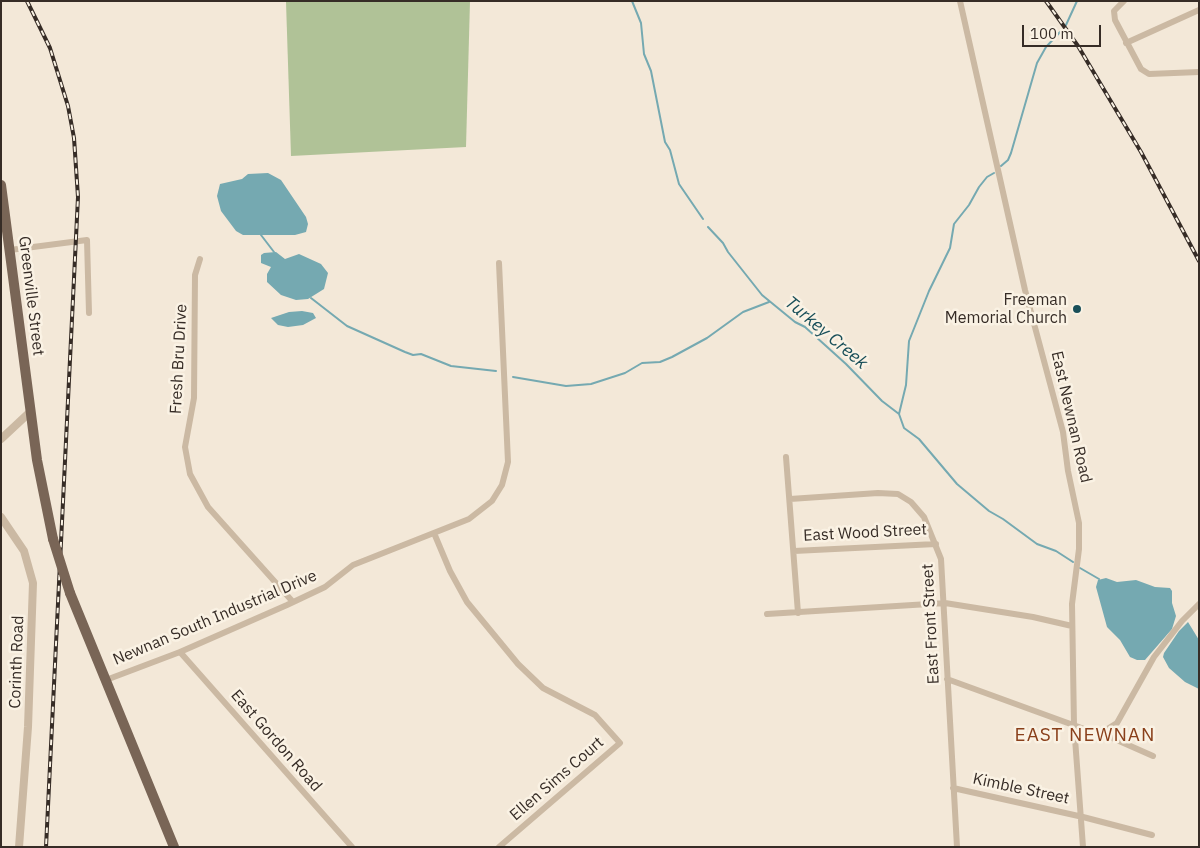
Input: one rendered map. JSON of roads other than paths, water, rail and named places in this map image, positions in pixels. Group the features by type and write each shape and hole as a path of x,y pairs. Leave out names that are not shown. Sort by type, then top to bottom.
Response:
{"main road":[{"name":"Greenville Street","path":"1,184 30,412 42,490 53,539 70,593 174,847"}],"street":[{"name":"East Newnan Road","path":"960,1 1025,290 1060,416 1068,471 1079,523 1072,626 1074,725 1083,847"},
{"path":"1124,1 1117,6 1114,16 1138,65 1149,74 1199,72"},
{"path":"1126,43 1199,10"},
{"path":"10,250 87,240 89,313"},
{"name":"Fresh Bru Drive","path":"200,260 195,275 194,398 185,447 190,474 208,507 293,602"},
{"name":"Newnan South Industrial Drive","path":"106,680 180,652 293,602 325,587 353,565 469,519 492,501 502,485 508,462 499,263"},
{"path":"1,439 30,412"},
{"path":"786,457 798,613"},
{"name":"East Front Street","path":"790,499 878,493 898,494 911,502 924,517 941,559 945,602 947,679 957,847"},
{"name":"Corinth Road","path":"1,517 24,551 33,583 28,727 19,847"},
{"name":"Ellen Sims Court","path":"434,533 450,571 467,602 518,664 543,688 595,716 620,743 499,847"},
{"name":"East Wood Street","path":"794,551 936,544"},
{"path":"767,614 945,602 1033,616 1072,626"},
{"path":"1101,732 1117,723 1154,658 1182,621 1199,604"},
{"name":"East Gordon Road","path":"180,652 352,847"},
{"path":"947,679 1074,725 1101,732 1153,756"},
{"name":"Kimble Street","path":"953,788 1152,835"}],"water":[{"path":"268,173 281,180 306,217 308,224 306,232 295,235 243,235 236,231 221,211 217,196 220,184 242,179 248,174"},
{"path":"276,252 285,259 299,254 321,264 328,273 324,289 308,299 296,300 281,295 267,282 267,274 271,267 261,263 261,255"},
{"path":"302,311 313,313 316,318 303,325 288,327 278,325 271,318 289,312"},
{"path":"1106,578 1117,582 1136,580 1155,587 1170,588 1172,591 1172,603 1176,616 1172,629 1145,660 1137,660 1130,657 1120,640 1107,627 1096,587 1098,580"},
{"path":"1188,622 1199,640 1199,689 1185,682 1169,668 1163,657 1179,631"}],"waterway":[{"path":"632,1 641,23 644,54 651,71 665,142 670,150 679,184 703,219"},
{"path":"1066,25 1077,1"},
{"path":"1001,166 1008,160 1011,153 1037,63 1046,47 1062,30"},
{"path":"899,414 906,385 909,341 929,291 950,248 954,224 969,205 979,187 987,177 994,173"},
{"name":"Turkey Creek","path":"708,227 723,243 762,295 795,322 805,327 846,364 882,401 899,414 904,428 919,439 957,484 989,511 1037,544 1056,551 1073,562"},
{"name":"Turkey Creek","path":"261,235 274,252"},
{"name":"Turkey Creek","path":"311,298 347,326 405,352 413,355 421,354 451,366 496,371"},
{"name":"Turkey Creek","path":"513,377 566,386 591,384 625,373 642,363 660,362 672,357 707,338 743,312 769,302"},
{"name":"Turkey Creek","path":"1080,568 1099,579"}],"railway":[{"path":"27,1 50,48 68,106 74,138 78,197 46,847"},
{"path":"1046,1 1078,46 1141,152 1199,261"}],"place":[{"name":"Freeman Memorial Church","path":"1077,309"}],"district":[{"name":"EAST NEWNAN","path":"1085,736"}]}
